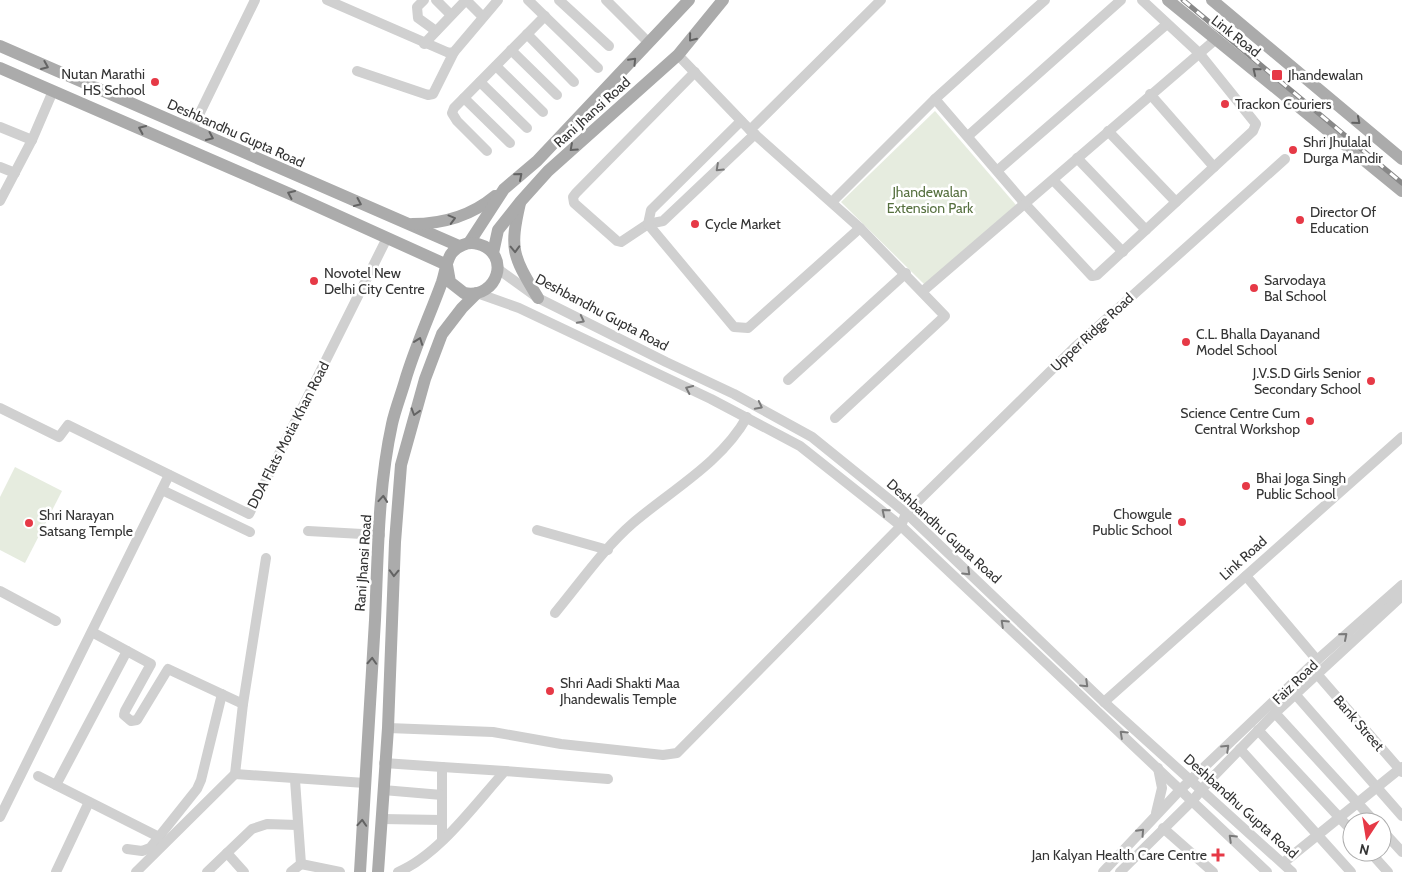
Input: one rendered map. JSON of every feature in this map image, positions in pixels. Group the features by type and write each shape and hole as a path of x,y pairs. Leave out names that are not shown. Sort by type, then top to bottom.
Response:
{"main road":[{"name":"Rani Jhansi Road","path":"464,245 504,189 537,161 689,0"},
{"name":"Rani Jhansi Road","path":"493,253 498,230 548,171 678,55 722,0"},
{"name":"Link Road","path":"1168,0 1402,191"},
{"name":"Link Road","path":"1212,0 1402,159"},
{"name":"Deshbandhu Gupta Road","path":"0,46 404,223 464,245"},
{"path":"0,68 447,265"},
{"path":"404,223 432,224 461,217 482,207 504,189"},
{"path":"521,201 515,227 515,257 538,298"},
{"path":"477,243 493,253 498,269 492,286 485,291 464,293 455,288 448,277 447,265 451,254 464,245 477,243"},
{"name":"Rani Jhansi Road","path":"360,872 380,536 392,424 408,370 447,265"},
{"path":"378,872 384,763 388,728 395,542 402,465 425,379 442,334 462,308 477,293"}],"street":[{"path":"192,130 255,0"},
{"path":"327,0 344,4 443,53 454,52"},
{"path":"424,0 417,7 418,18 436,31"},
{"path":"436,0 451,15"},
{"path":"424,44 466,0 484,17"},
{"path":"357,71 428,95 433,94 454,52 497,0"},
{"path":"528,0 598,68"},
{"path":"559,0 609,46"},
{"path":"606,0 649,43"},
{"path":"694,72 573,197 574,203 619,242 648,224 663,220 881,0"},
{"path":"832,202 935,99 1045,0"},
{"path":"968,136 1121,0"},
{"path":"935,99 998,170 1026,205 1092,276 1097,275 1253,131 1256,124 1199,52 1142,0"},
{"path":"487,151 453,116 454,108 545,16"},
{"path":"998,170 1167,24"},
{"path":"527,34 574,82"},
{"path":"923,291 1026,205 1150,94 1215,40"},
{"path":"511,50 557,95"},
{"path":"678,55 752,132 860,228 906,273 945,316 835,418"},
{"path":"496,66 543,112"},
{"path":"480,82 527,128"},
{"path":"0,201 32,140 53,91"},
{"path":"1150,94 1214,167"},
{"path":"464,98 510,143"},
{"path":"648,224 651,210 741,121"},
{"path":"0,127 32,140"},
{"path":"1108,131 1176,202"},
{"path":"1077,158 1146,230"},
{"name":"Upper Ridge Road","path":"906,513 1075,347 1285,158"},
{"path":"0,167 15,173"},
{"path":"1053,180 1123,252"},
{"path":"648,224 734,327 742,329 748,328 860,228"},
{"name":"DDA Flats Motia Khan Road","path":"0,408 59,437 68,425 248,514 387,238"},
{"name":"Deshbandhu Gupta Road","path":"498,269 538,298 734,394 812,437 906,513 1104,702 1200,791 1292,872"},
{"path":"788,380 906,273"},
{"name":"Deshbandhu Gupta Road","path":"477,293 519,308 728,407 800,446 901,526 1267,872"},
{"path":"728,407 734,394"},
{"path":"555,613 632,524 707,465 734,439 747,417"},
{"name":"Link Road","path":"1104,702 1402,437"},
{"path":"0,817 170,475"},
{"path":"162,490 250,532"},
{"path":"388,728 493,732 580,746 663,755 677,753 901,526 906,513"},
{"path":"537,530 608,550"},
{"path":"308,531 380,536"},
{"path":"136,872 235,774 243,704 266,558"},
{"path":"1246,576 1317,660"},
{"name":"Faiz Road","path":"1103,872 1181,789 1317,660 1402,585"},
{"path":"0,592 56,621"},
{"path":"1120,872 1193,800 1209,780 1275,713 1402,596"},
{"path":"92,632 151,664 125,711 126,716 131,721 137,718 168,669 243,704"},
{"path":"56,785 127,651"},
{"name":"Bank Street","path":"1317,674 1401,770"},
{"path":"127,849 142,851 150,848 201,780 222,694"},
{"path":"1295,694 1402,816"},
{"path":"1275,713 1366,812"},
{"path":"1258,730 1342,819"},
{"path":"1240,749 1351,872"},
{"path":"384,763 608,779"},
{"path":"442,767 442,840"},
{"path":"1155,817 1162,788 1158,767"},
{"path":"1283,864 1357,802 1401,770"},
{"path":"398,872 422,858 442,840 505,771"},
{"path":"235,774 295,780 365,783"},
{"path":"38,776 159,838"},
{"path":"295,780 301,864"},
{"path":"383,790 442,795"},
{"path":"56,872 89,802"},
{"path":"382,820 442,820"},
{"path":"207,872 252,829 267,824 297,825"},
{"path":"1163,828 1213,872"},
{"path":"1392,841 1402,852"},
{"path":"227,853 244,872"},
{"path":"1379,862 1388,872"},
{"path":"291,872 301,864"},
{"path":"301,864 340,872"}],"green space":[{"name":"Jhandewalan Extension Park","path":"935,111 1016,205 925,285 841,202"},
{"path":"15,467 62,491 25,563 0,550 0,497"}],"railway":[{"path":"1183,0 1402,183"}],"place":[{"name":"Jhandewalan","path":"1277,75"},
{"name":"Nutan Marathi HS School","path":"155,82"},
{"name":"Trackon Couriers","path":"1225,104"},
{"name":"Shri Jhulalal Durga Mandir","path":"1293,150"},
{"name":"Director Of Education","path":"1300,220"},
{"name":"Cycle Market","path":"695,224"},
{"name":"Novotel New Delhi City Centre","path":"314,281"},
{"name":"Sarvodaya Bal School","path":"1254,288"},
{"name":"C.L. Bhalla Dayanand Model School","path":"1186,342"},
{"name":"J.V.S.D Girls Senior Secondary School","path":"1371,381"},
{"name":"Science Centre Cum Central Workshop","path":"1310,421"},
{"name":"Bhai Joga Singh Public School","path":"1246,486"},
{"name":"Chowgule Public School","path":"1182,522"},
{"name":"Shri Narayan Satsang Temple","path":"29,523"},
{"name":"Shri Aadi Shakti Maa Jhandewalis Temple","path":"550,691"},
{"name":"Jan Kalyan Health Care Centre","path":"1218,855"}]}
